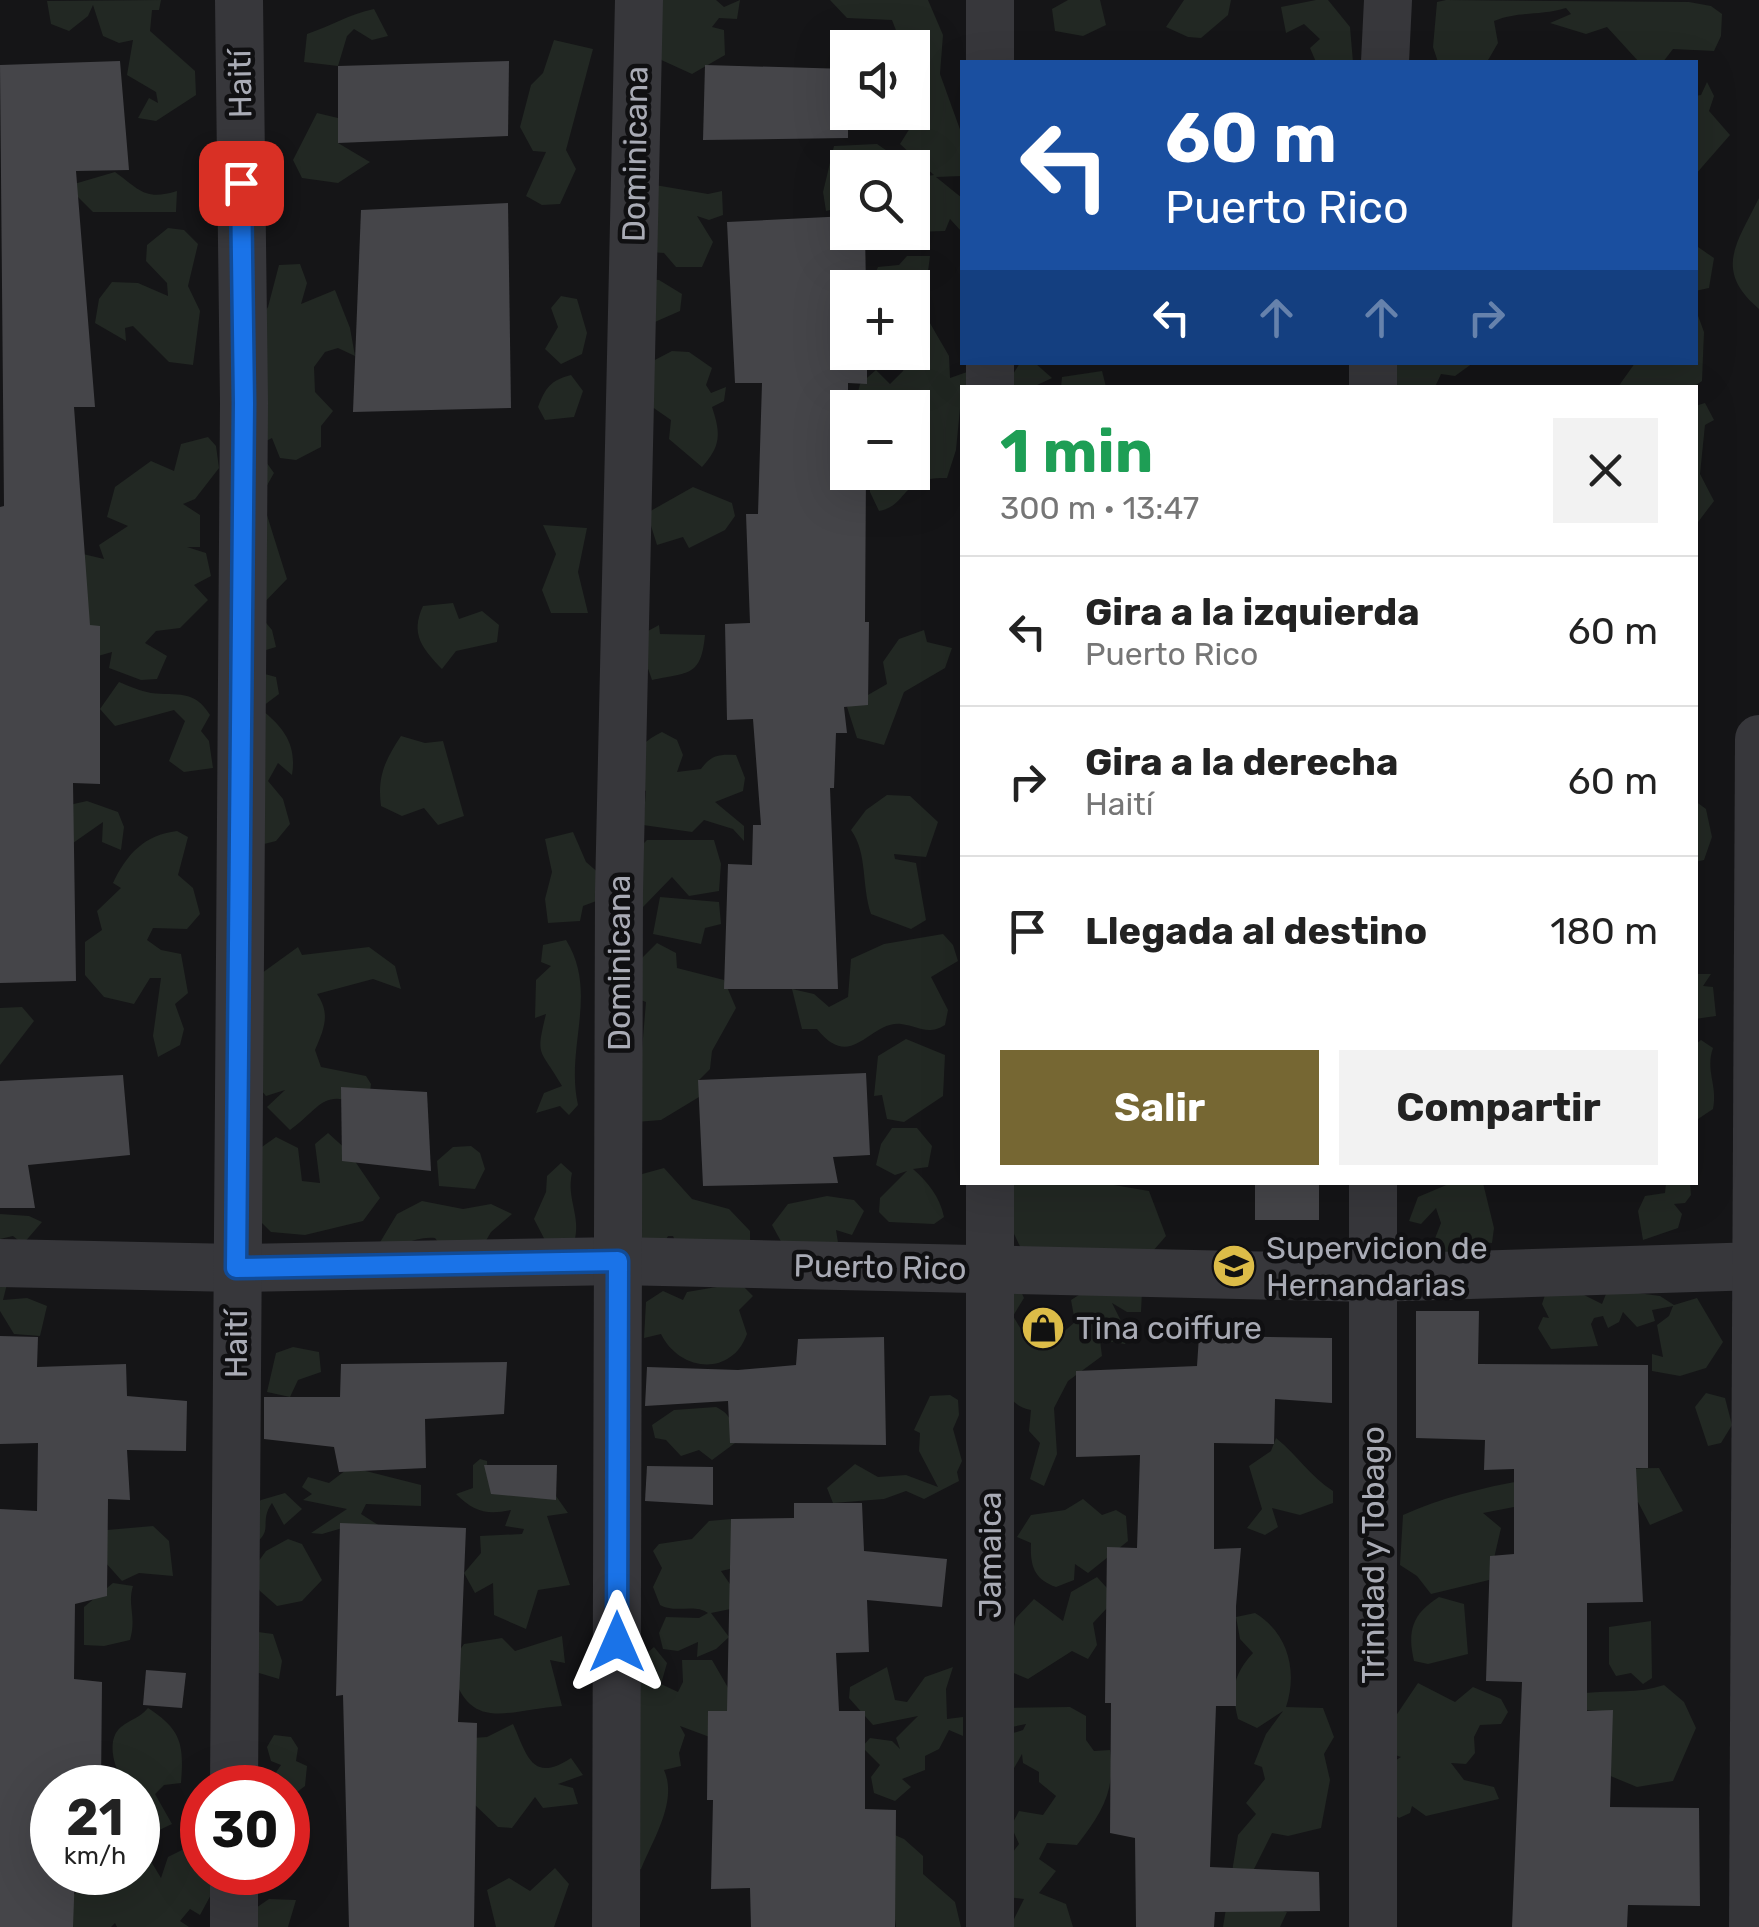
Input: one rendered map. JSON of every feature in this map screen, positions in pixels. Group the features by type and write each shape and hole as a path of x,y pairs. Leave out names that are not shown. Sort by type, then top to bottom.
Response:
{"street":[{"name":"Haití","path":"234,1765 244,422 239,0"},
{"name":"Dominicana","path":"616,1927 619,892 639,0"},
{"path":"990,0 990,60"},
{"path":"1386,60 1388,0"},
{"path":"1753,1927 1759,740"},
{"name":"Jamaica","path":"990,1185 990,1927"},
{"name":"Trinidad y Tobago","path":"1373,1185 1373,1927"},
{"name":"Puerto Rico","path":"0,1263 236,1268 618,1261 1373,1278 1758,1266"},
{"path":"234,1895 234,1927"}],"shaded area":[{"path":"161,0 159,10 152,10 150,31 195,71 196,95 156,121 138,118 149,98 158,103 156,92 127,75 133,40 119,43 103,36 93,5 88,16 69,31 51,24 47,1"},
{"path":"661,0 716,0 724,7 740,0 737,19 719,18 712,27 724,30 725,55 692,74 657,58"},
{"path":"830,0 928,0 943,35 940,74 960,129 960,176 936,177 960,196 960,230 950,219 945,231 930,231 930,176 934,175 930,171 930,150 907,150 900,144 909,130 930,130 930,30 896,30 892,20 847,18"},
{"path":"1068,0 1100,0 1106,25 1083,36 1055,31 1052,9"},
{"path":"1184,0 1231,0 1228,15 1201,38 1166,27"},
{"path":"1328,0 1350,27 1353,60 1315,60 1310,48 1320,39 1304,24 1286,33 1281,7"},
{"path":"1437,2 1689,2 1711,6 1722,14 1721,36 1714,51 1673,49 1665,60 1637,60 1607,27 1586,34 1550,23 1571,14 1566,8 1494,21 1498,43 1488,60 1437,60 1433,47"},
{"path":"374,9 388,36 372,40 354,29 347,36 338,66 304,62 307,34"},
{"path":"554,40 593,49 566,150 576,169 560,204 542,205 526,196 546,152 533,151 520,127 531,85 543,73"},
{"path":"1707,82 1714,96 1709,111 1730,135 1698,172 1698,96"},
{"path":"317,113 338,118 338,143 370,162 338,183 302,178 293,160"},
{"path":"877,144 886,150 833,150 834,146"},
{"path":"830,163 830,210 826,211 823,192"},
{"path":"115,172 150,194 177,191 176,212 93,212 74,193 74,184"},
{"path":"649,184 708,194 722,191 723,215 709,220 697,216 713,242 702,267 676,267 664,253 650,252"},
{"path":"1759,198 1759,309 1736,282 1733,269 1737,243"},
{"path":"168,228 184,230 198,244 188,286 200,311 193,365 169,362 133,326 125,328 126,341 95,323 99,299 112,282 138,283 168,296 167,283 146,261 147,245"},
{"path":"1698,247 1714,258 1709,288 1698,290"},
{"path":"907,256 930,256 928,270 877,270 899,265"},
{"path":"300,264 307,283 301,304 335,290 350,328 355,356 338,348 325,352 314,367 315,392 333,411 321,426 321,447 296,460 280,458 272,438 264,442 256,326 268,307 279,265"},
{"path":"638,278 659,280 682,294 680,311 648,325"},
{"path":"561,296 577,299 587,333 582,354 561,364 545,349 558,327 551,308"},
{"path":"1698,316 1704,332 1702,381 1696,385 1619,385 1634,365 1698,365"},
{"path":"930,323 949,356 950,378 967,372 969,385 960,385 956,450 947,478 930,479 930,390 858,390 876,370 890,384 903,371 930,370"},
{"path":"672,351 689,352 712,368 706,385 711,393 726,387 724,401 712,407 718,439 702,467 669,439 671,420 648,404 649,363"},
{"path":"1019,365 1037,365 1052,378 1037,385 1006,385"},
{"path":"1372,365 1470,365 1455,376 1441,374 1436,385 1377,385"},
{"path":"1102,371 1106,385 1061,385 1062,377"},
{"path":"571,375 583,391 574,417 545,420 538,407 543,395 558,379"},
{"path":"1705,403 1714,420 1705,425 1700,474 1714,501 1698,522 1698,405"},
{"path":"208,437 216,446 219,468 195,499 183,504 200,515 200,547 187,547 206,553 211,576 194,585 208,600 180,628 156,631 145,643 167,656 157,679 141,680 109,668 112,652 91,658 83,554 104,559 99,545 128,526 107,517 115,487 151,461 174,471 181,444"},
{"path":"264,459 274,473 261,496 287,579 256,611 272,630 276,647 266,650 247,645 257,672 276,677 279,694 263,706 244,685 236,654 248,521 242,507 241,468"},
{"path":"693,487 732,503 735,516 725,530 689,548 683,537 657,545 647,513"},
{"path":"908,490 896,503 879,511 870,492"},
{"path":"543,525 587,528 578,572 588,613 551,613 542,590 556,554"},
{"path":"453,603 459,619 482,611 499,625 497,642 456,651 442,669 420,640 419,616 423,606"},
{"path":"659,625 660,634 705,635 696,666 675,676 652,680 637,637"},
{"path":"924,630 927,642 952,648 945,668 904,692 884,745 857,738 847,707 887,684 883,662 899,639"},
{"path":"119,682 147,692 185,695 198,701 210,715 201,731 209,741 213,768 184,772 169,761 185,721 174,710 115,726 100,709"},
{"path":"262,710 287,738 293,755 292,775 278,763 268,781 283,799 290,824 276,841 264,844"},
{"path":"662,732 677,740 683,755 677,772 701,769 716,756 736,755 745,778 743,791 715,802 744,826 744,841 733,829 704,820 692,832 643,825 646,791 623,780 637,752"},
{"path":"401,736 425,743 443,741 464,816 438,825 424,808 402,816 381,806 384,769"},
{"path":"887,795 910,796 938,822 926,857 894,854 895,859 916,863 926,920 911,929 871,914 860,849 851,830 866,810"},
{"path":"87,801 118,812 124,827 121,850 102,842 103,822 73,843 60,807"},
{"path":"1698,803 1706,809 1712,837 1704,860 1698,861"},
{"path":"177,831 188,837 178,875 193,888 200,914 187,929 153,928 147,940 161,950 181,954 188,993 175,1004 184,1029 180,1045 158,1057 153,1036 161,978 150,978 134,1004 104,997 85,975 85,942 102,930 97,911 121,888 113,883 124,863 146,842"},
{"path":"573,832 586,862 608,881 647,840 714,840 721,864 719,891 689,896 672,877 642,908 607,897 583,906 580,921 548,923 545,899 552,872 545,839"},
{"path":"660,897 719,902 721,924 705,928 701,944 653,934"},
{"path":"943,934 953,945 958,961 931,977 948,1010 945,1025 928,1030 890,1025 851,1046 829,1041 817,1029 802,1029 792,989 814,994 829,1007 848,997 851,959 884,944"},
{"path":"566,940 580,980 575,1062 578,1105 569,1115 560,1106 536,1113 544,1093 562,1086 540,1046 546,1014 535,1018 536,980 551,966 541,962 543,945"},
{"path":"657,943 676,953 677,968 724,980 736,1008 712,1051 710,1069 699,1080 699,1097 661,1120 636,1122 646,1002 625,994 637,963"},
{"path":"298,947 302,955 369,947 395,966 401,989 373,979 317,994 325,1015 315,1050 321,1067 366,1076 371,1084 368,1108 332,1099 290,1130 267,1107 285,1090 266,1096 249,1076 248,983"},
{"path":"1698,974 1711,974 1703,986 1713,987 1716,1016 1698,1019"},
{"path":"22,1007 34,1021 0,1065 0,1008"},
{"path":"906,1039 945,1055 943,1096 904,1122 887,1119 882,1095 874,1096 878,1056"},
{"path":"1701,1040 1713,1048 1710,1064 1714,1101 1713,1109 1698,1119"},
{"path":"892,1128 917,1128 932,1146 928,1167 913,1169 940,1203 944,1217 934,1224 889,1222 879,1212 880,1198 907,1171 895,1175 876,1165 881,1144"},
{"path":"328,1133 348,1151 380,1198 363,1221 305,1235 271,1232 247,1208 249,1156 276,1137 298,1148 302,1181 320,1183 315,1144"},
{"path":"471,1146 480,1153 485,1169 475,1189 439,1186 437,1161 453,1147"},
{"path":"561,1163 572,1173 576,1234 574,1243 548,1246 534,1219 546,1192 547,1176"},
{"path":"664,1168 692,1199 729,1209 750,1231 750,1242 681,1255 673,1236 668,1236 660,1250 636,1252 624,1179"},
{"path":"991,1185 1114,1185 1149,1191 1166,1236 1153,1251 1025,1257"},
{"path":"1446,1185 1483,1185 1494,1228 1492,1243 1471,1241 1461,1256 1442,1254 1434,1241 1441,1223 1436,1208 1421,1224 1409,1221 1418,1197"},
{"path":"1666,1185 1690,1185 1691,1195 1685,1203 1674,1204 1682,1214 1678,1228 1643,1240 1638,1211 1645,1196 1665,1193"},
{"path":"827,1196 854,1200 864,1211 852,1235 836,1230 839,1249 783,1245 772,1225 788,1204"},
{"path":"422,1201 463,1209 491,1204 512,1214 491,1232 480,1251 444,1250 435,1238 376,1249 397,1214"},
{"path":"0,1214 29,1216 42,1222 23,1244 13,1236 0,1239"},
{"path":"1115,1272 1125,1272 1142,1291 1141,1312 1127,1312 1112,1303 1129,1337 1125,1344 1100,1340 1102,1356 1068,1381 1054,1408 1057,1454 1044,1486 1030,1479 1040,1443 1029,1431 1031,1410 1019,1406 1006,1389 1004,1366 1009,1331 990,1313 990,1293 1014,1276 1024,1298 1013,1316 1030,1344 1046,1347 1075,1322 1071,1300"},
{"path":"0,1274 8,1280 3,1300 27,1298 47,1306 40,1336 14,1334 0,1311"},
{"path":"740,1283 753,1296 739,1310 747,1334 729,1358 718,1363 692,1362 680,1356 661,1334 644,1338 646,1302 663,1291 683,1300 687,1292"},
{"path":"1608,1289 1660,1296 1674,1305 1697,1298 1723,1342 1706,1368 1680,1376 1652,1371 1652,1354 1663,1357 1657,1325 1669,1316 1673,1306 1652,1310 1655,1321 1637,1327 1623,1312 1619,1322 1608,1328 1603,1316 1594,1318 1591,1324 1598,1346 1551,1349 1538,1328 1543,1317 1549,1318 1542,1304 1545,1295 1580,1293 1602,1304"},
{"path":"293,1347 319,1352 321,1372 298,1380 290,1397 267,1392 276,1353"},
{"path":"1706,1393 1725,1398 1732,1425 1721,1443 1708,1446 1695,1407"},
{"path":"950,1395 958,1400 959,1415 953,1429 962,1461 957,1472 959,1481 924,1499 906,1491 884,1499 833,1503 827,1488 855,1464 878,1477 906,1475 938,1487 919,1451 920,1433 914,1430 930,1396"},
{"path":"716,1407 729,1417 735,1443 712,1460 699,1450 681,1456 666,1440 655,1438 652,1425 674,1410"},
{"path":"1276,1438 1333,1491 1333,1503 1300,1515 1272,1508 1278,1527 1265,1535 1247,1528 1262,1509 1249,1466 1271,1451"},
{"path":"480,1459 487,1461 488,1479 532,1498 556,1496 568,1513 547,1516 570,1585 538,1590 526,1629 494,1615 493,1583 475,1593 464,1573 481,1553 480,1536 522,1534 524,1529 505,1526 511,1510 481,1511 456,1494 473,1488 473,1465"},
{"path":"350,1467 421,1485 421,1506 366,1504 361,1514 386,1530 346,1527 311,1533 347,1509 303,1500 312,1494 302,1487 308,1477 329,1483"},
{"path":"1659,1468 1683,1511 1650,1525 1638,1502 1514,1507 1483,1513 1501,1528 1489,1580 1431,1594 1417,1576 1400,1565 1403,1515 1431,1504 1528,1480"},
{"path":"285,1493 302,1509 284,1525 272,1503 265,1532 247,1548 243,1512 261,1500"},
{"path":"1083,1499 1102,1515 1116,1510 1126,1516 1128,1541 1088,1573 1075,1564 1074,1580 1056,1587 1035,1571 1031,1543 1017,1537 1031,1515 1065,1510"},
{"path":"731,1519 743,1566 721,1571 745,1606 711,1613 729,1637 716,1649 697,1657 698,1642 678,1651 663,1649 659,1633 666,1617 699,1618 708,1613 660,1605 653,1587 662,1568 653,1551 659,1544 692,1539 709,1521"},
{"path":"153,1526 169,1541 173,1576 139,1573 122,1581 97,1553 107,1530"},
{"path":"288,1539 302,1544 322,1580 302,1601 277,1606 260,1591 250,1573 266,1551"},
{"path":"1097,1577 1107,1588 1107,1608 1093,1623 1097,1645 1088,1659 1072,1651 1028,1679 1004,1669 1016,1618 1034,1599 1063,1621 1071,1592"},
{"path":"113,1583 133,1586 130,1640 104,1646 84,1645 84,1607"},
{"path":"1439,1597 1464,1604 1468,1654 1428,1664 1414,1661 1414,1624"},
{"path":"1255,1613 1275,1631 1287,1654 1291,1680 1286,1707 1323,1708 1334,1737 1324,1754 1330,1780 1321,1828 1288,1836 1272,1833 1252,1873 1264,1905 1287,1912 1280,1927 1223,1927 1238,1835 1256,1814 1246,1803 1265,1779 1262,1767 1254,1764 1266,1734 1283,1711 1257,1728 1238,1719 1235,1683 1253,1653 1240,1639 1236,1617"},
{"path":"1651,1621 1652,1678 1643,1684 1631,1673 1616,1676 1609,1664 1609,1627"},
{"path":"258,1632 273,1634 282,1661 279,1679 252,1671"},
{"path":"562,1636 565,1663 550,1660 562,1706 506,1713 478,1710 467,1701 450,1664 464,1644 502,1638 515,1651"},
{"path":"654,1647 667,1663 661,1684 678,1692 683,1682 682,1660 712,1660 734,1698 715,1739 680,1726 685,1735 679,1753 681,1766 664,1770 668,1782 666,1807 641,1869 610,1877 623,1674"},
{"path":"887,1667 895,1700 907,1702 925,1677 953,1667 946,1689 947,1719 963,1717 963,1736 949,1730 939,1749 925,1756 925,1770 902,1779 911,1787 895,1801 874,1793 871,1777 880,1765 862,1747 870,1738 892,1741 900,1749 896,1738 918,1716 873,1725 849,1698 850,1687"},
{"path":"1418,1683 1455,1702 1473,1687 1501,1699 1508,1712 1501,1724 1480,1725 1474,1737 1475,1753 1466,1764 1451,1763 1464,1780 1494,1787 1499,1799 1426,1816 1412,1806 1410,1813 1399,1818 1387,1809 1390,1764 1401,1757 1395,1755 1389,1726"},
{"path":"1664,1685 1684,1702 1696,1728 1673,1781 1637,1787 1596,1770 1602,1711 1582,1710 1585,1693 1635,1691"},
{"path":"1070,1707 1086,1716 1086,1740 1094,1751 1110,1750 1111,1764 1105,1800 1077,1845 1047,1843 1039,1859 1056,1871 1039,1893 1066,1904 1073,1927 1010,1927 1024,1899 1007,1897 998,1872 1019,1844 1011,1826 1019,1811 1043,1815 1056,1796 1039,1782 1039,1772 1023,1763 1022,1754 1013,1770 1004,1736 1023,1730 1026,1724 1007,1728 1004,1708"},
{"path":"148,1708 174,1731 181,1748 180,1783 160,1789 160,1765 116,1765 116,1733"},
{"path":"513,1724 527,1755 539,1767 558,1765 571,1758 583,1775 558,1784 573,1788 578,1804 543,1808 535,1797 512,1828 498,1827 475,1805 472,1738 487,1737"},
{"path":"274,1735 291,1737 298,1748 296,1761 305,1765 271,1761 267,1747"},
{"path":"160,1803 172,1824 160,1830"},
{"path":"883,1830 904,1839 923,1856 923,1874 955,1902 961,1927 896,1927"},
{"path":"180,1851 180,1895 211,1895 200,1915 190,1909 180,1921 189,1927 117,1927 115,1923 111,1927 63,1927 63,1907 74,1895 160,1895 160,1876 168,1857"},
{"path":"555,1868 569,1884 554,1927 496,1927 487,1890 509,1878 530,1891"},
{"path":"269,1899 296,1900 288,1927 228,1927"}],"building":[{"path":"120,61 129,170 76,171 95,407 74,407 90,625 100,626 100,784 73,783 76,981 0,983 0,507 4,506 0,65"},
{"path":"509,61 508,136 338,143 338,66"},
{"path":"705,65 830,68 830,130 848,130 848,138 703,140"},
{"path":"508,203 511,408 353,412 361,210"},
{"path":"830,217 830,250 865,250 866,270 830,270 830,370 867,370 867,384 848,383 848,390 830,390 830,490 866,490 865,622 869,622 868,705 844,707 847,733 836,733 834,788 830,788 838,989 724,989 728,864 752,865 753,825 761,825 753,719 727,720 725,624 750,623 746,514 758,514 762,383 735,383 727,222"},
{"path":"866,1073 870,1155 833,1157 838,1183 703,1186 698,1080"},
{"path":"123,1075 130,1155 28,1165 35,1208 0,1208 0,1081"},
{"path":"341,1087 427,1092 431,1171 342,1161"},
{"path":"1255,1185 1319,1185 1319,1220 1255,1220"},
{"path":"1416,1311 1479,1311 1478,1364 1648,1365 1648,1468 1636,1468 1643,1602 1587,1603 1587,1711 1613,1710 1610,1807 1699,1808 1700,1906 1628,1905 1627,1927 1512,1927 1522,1682 1486,1681 1490,1556 1514,1554 1514,1469 1484,1470 1485,1440 1416,1438"},
{"path":"0,1336 38,1337 37,1367 126,1364 127,1396 187,1401 186,1451 127,1450 130,1500 108,1499 107,1596 75,1604 74,1679 102,1682 101,1765 30,1765 30,1895 74,1895 73,1927 0,1927 0,1509 37,1511 38,1443 0,1444"},
{"path":"1199,1336 1332,1338 1332,1403 1275,1399 1274,1444 1214,1443 1214,1549 1241,1548 1236,1606 1236,1706 1216,1706 1210,1867 1319,1872 1320,1911 1215,1912 1214,1927 1136,1927 1135,1838 1110,1833 1111,1703 1105,1703 1107,1547 1137,1548 1140,1455 1076,1457 1076,1371 1197,1366"},
{"path":"884,1337 886,1445 730,1443 728,1401 645,1406 647,1367 738,1370 796,1365 798,1339"},
{"path":"507,1362 504,1414 425,1419 426,1468 339,1472 334,1447 264,1439 264,1397 340,1397 341,1364"},
{"path":"484,1465 557,1465 556,1500 491,1494"},
{"path":"647,1466 713,1467 713,1505 645,1501"},
{"path":"794,1503 862,1503 864,1551 947,1559 942,1607 867,1600 869,1652 836,1653 839,1711 865,1711 865,1809 896,1810 895,1927 751,1927 750,1888 711,1889 713,1800 707,1800 708,1711 727,1711 731,1519 794,1518"},
{"path":"340,1523 466,1528 458,1722 477,1723 474,1927 349,1927 343,1695 336,1696"},
{"path":"146,1670 186,1673 182,1708 143,1705"}],"place":[{"name":"Supervicion de Hernandarias","path":"1234,1266"},
{"name":"Tina coiffure","path":"1043,1328"}],"route":[{"path":"241,183 244,403 236,1268 618,1261 617,1642"}]}
